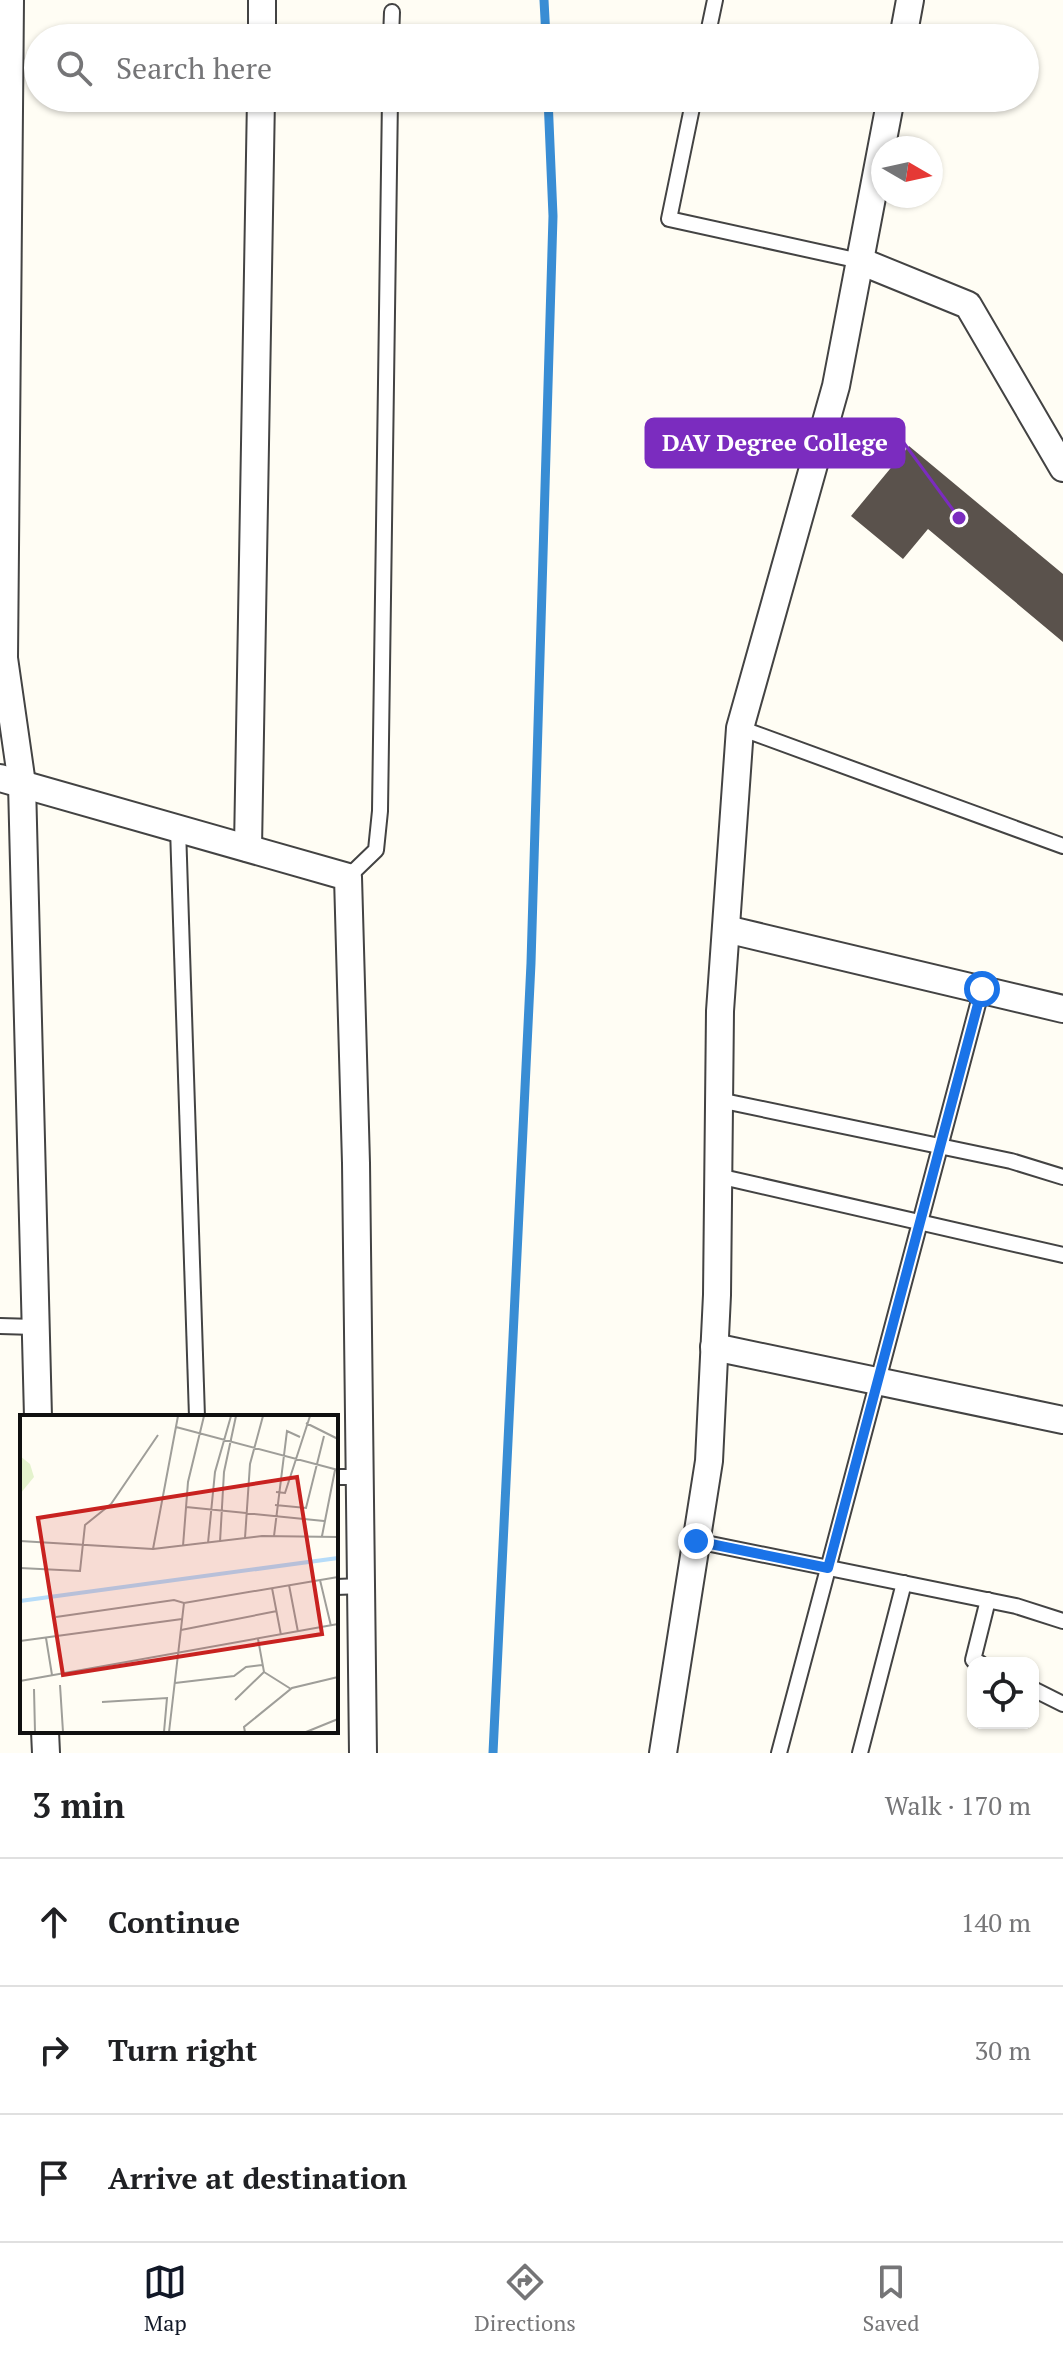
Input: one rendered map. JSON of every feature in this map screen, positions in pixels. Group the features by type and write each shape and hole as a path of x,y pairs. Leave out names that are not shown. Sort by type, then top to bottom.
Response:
{"street":[{"path":"10,0 4,658 38,1415"},
{"path":"262,0 262,24"},
{"path":"906,24 910,0"},
{"path":"248,848 261,112"},
{"path":"663,1753 709,1461 726,929 740,728 836,386 888,112"},
{"path":"860,261 968,305 1063,468"},
{"path":"11,781 348,877 348,1477 362,1586 363,1753"},
{"path":"726,929 1063,1009"},
{"path":"714,1347 1063,1420"},
{"path":"45,1733 46,1753"}],"lane":[{"path":"710,24 715,0"},
{"path":"392,12 392,24"},
{"path":"348,877 376,850 380,811 390,112"},
{"path":"691,112 669,219 860,261"},
{"path":"740,728 1063,846"},
{"path":"178,828 197,1415"},
{"path":"779,1753 982,989"},
{"path":"719,1100 1011,1161 1063,1177"},
{"path":"718,1176 1063,1255"},
{"path":"0,1326 35,1327"},
{"path":"696,1541 988,1600 1063,1621"},
{"path":"860,1753 904,1583"},
{"path":"338,1587 362,1586"},
{"path":"974,1657 988,1600"},
{"path":"1039,1692 1063,1704"}],"building":[{"path":"909,446 1063,574 1063,642 928,529 903,559 851,516"}],"waterway":[{"path":"544,0 545,24"},
{"path":"493,1753 531,963 553,216 549,112"}],"place":[{"name":"DAV Degree College","path":"959,518"}],"route":[{"path":"696,1541 828,1568 982,989"}]}
